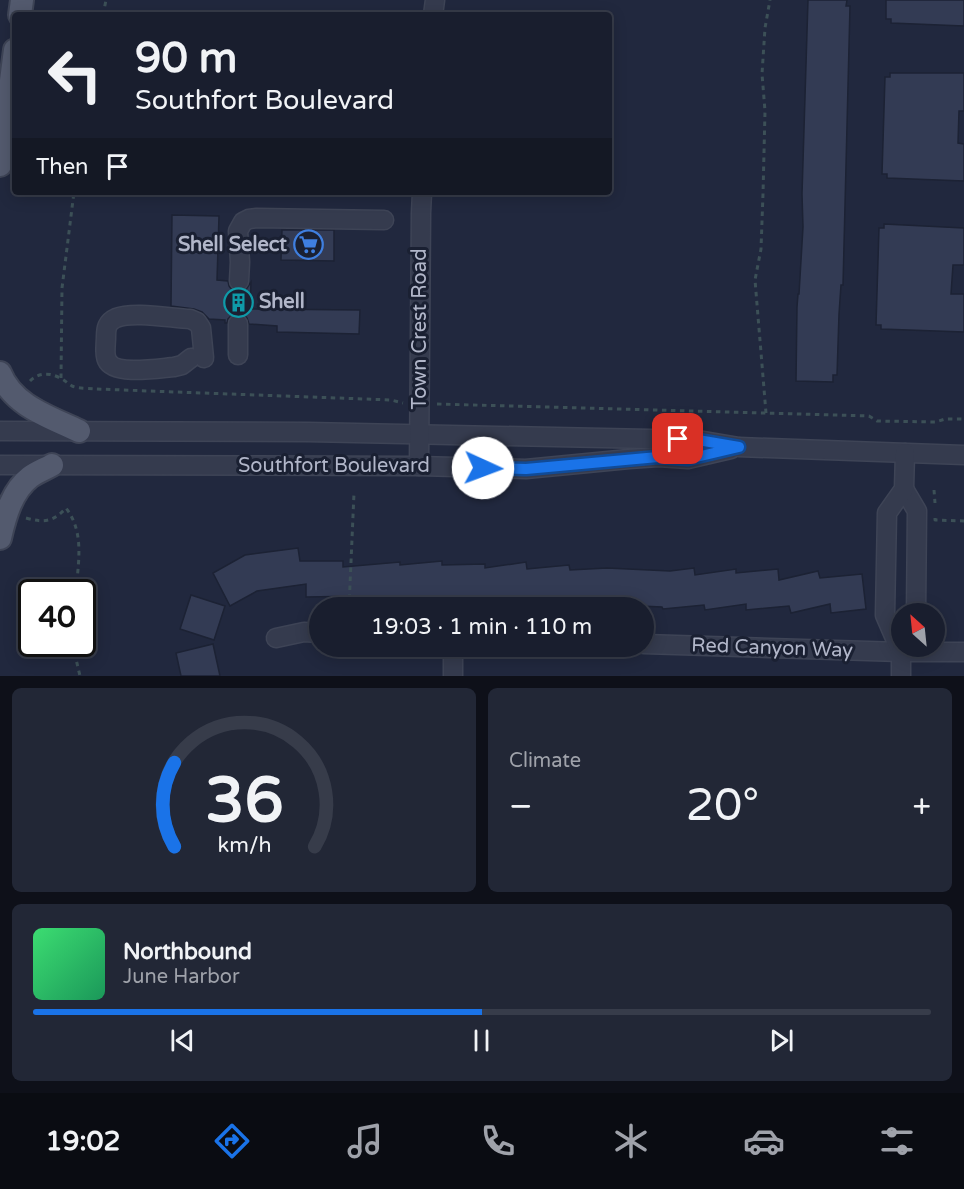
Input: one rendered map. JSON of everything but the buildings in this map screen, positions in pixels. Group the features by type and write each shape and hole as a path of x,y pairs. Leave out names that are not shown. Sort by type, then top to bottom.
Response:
{"main road":[{"path":"0,165 12,73"},
{"path":"0,373 3,381 18,399 33,410 79,431"},
{"path":"0,538 3,522 13,498 30,477 52,465"}],"street":[{"name":"Town Crest Road","path":"418,466 422,195"},
{"path":"239,281 238,233 245,220 257,218 384,220"},
{"path":"127,315 190,319 197,322 201,328 198,358 174,367 124,370 115,368 106,357 108,323 127,315"},
{"path":"238,324 238,355"},
{"name":"Southfort Boulevard","path":"0,431 419,434 698,440 739,447 964,455"},
{"name":"Southfort Boulevard","path":"0,465 418,466 526,469 658,457 688,459 739,447"},
{"path":"891,627 885,615 887,513 903,489 905,453"},
{"path":"903,489 917,511 915,603"},
{"path":"276,638 309,632"},
{"name":"Red Canyon Way","path":"654,644 891,649"},
{"name":"Red Canyon Way","path":"945,651 964,652"},
{"path":"453,657 453,676"},
{"path":"901,676 902,657"}],"path":[{"path":"766,413 755,280 761,249 765,111 762,74 765,28 770,0"},
{"path":"61,378 62,288 74,195"},
{"path":"27,384 43,374 50,374 73,386 96,389 280,395 396,402"},
{"path":"439,404 869,416 877,421 936,422 945,419 964,419"},
{"path":"934,490 935,520 964,521"},
{"path":"349,597 354,494"},
{"path":"25,518 38,521 50,520 66,508 74,519 78,537 76,579"},
{"path":"76,657 80,676"}],"place":[{"name":"Shell Select","path":"308,245"},
{"name":"Shell","path":"238,302"}],"route":[{"path":"483,468 549,468 658,457 688,459 739,447 678,439"}]}
